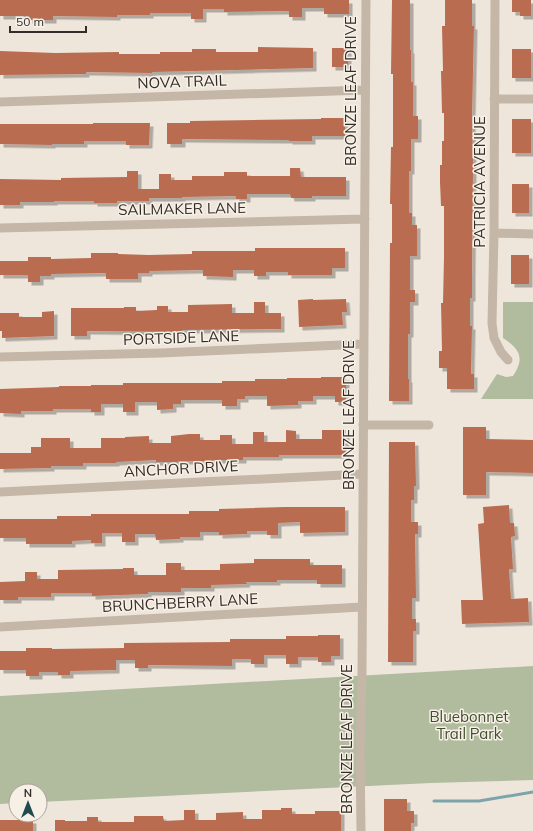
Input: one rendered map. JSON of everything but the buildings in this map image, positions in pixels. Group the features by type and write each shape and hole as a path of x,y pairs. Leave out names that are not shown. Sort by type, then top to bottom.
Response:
{"street":[{"name":"BRONZE LEAF DRIVE","path":"361,831 360,751 366,0"},
{"name":"PATRICIA AVENUE","path":"495,0 492,323 494,338 501,352 508,360"},
{"name":"NOVA TRAIL","path":"0,102 365,90"},
{"path":"494,99 533,99"},
{"name":"SAILMAKER LANE","path":"0,228 365,219"},
{"path":"494,233 533,234"},
{"name":"PORTSIDE LANE","path":"0,357 161,353 364,344"},
{"path":"363,425 429,424"},
{"name":"ANCHOR DRIVE","path":"0,492 363,474"},
{"name":"BRUNCHBERRY LANE","path":"0,627 362,607"}],"green space":[{"path":"503,302 533,302 533,399 481,399 497,374 506,377 513,376 519,364 520,359 517,350 503,338"},
{"name":"Bluebonnet Trail Park","path":"533,666 533,780 431,783 48,802 48,783 8,783 8,804 0,804 0,696"}],"waterway":[{"path":"434,801 479,801 533,792"}]}
